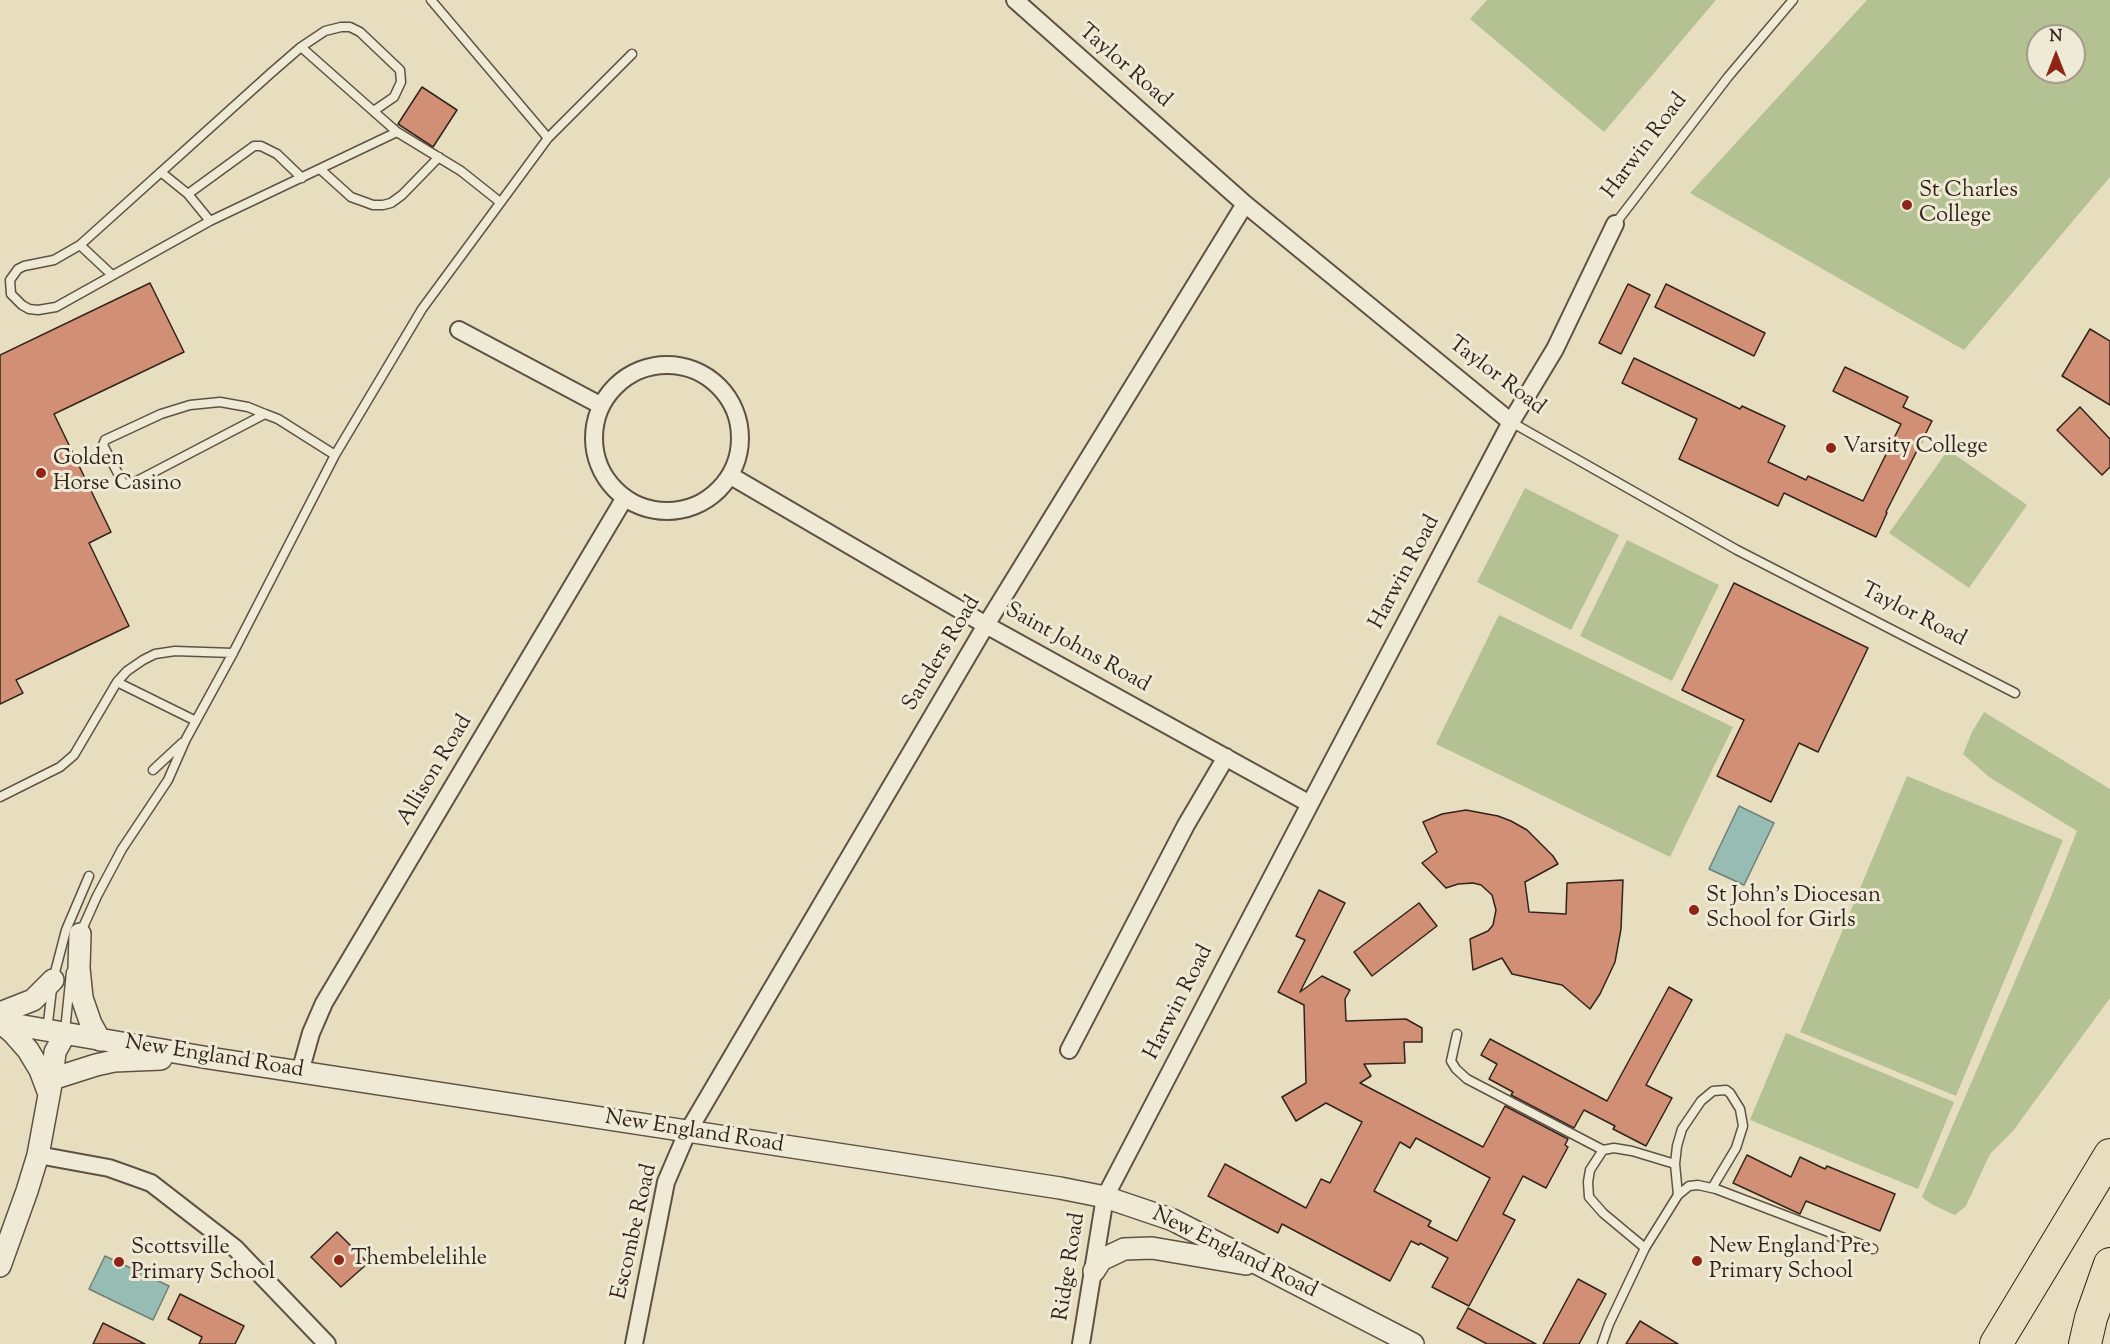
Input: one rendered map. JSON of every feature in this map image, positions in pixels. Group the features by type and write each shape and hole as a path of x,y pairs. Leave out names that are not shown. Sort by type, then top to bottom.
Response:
{"highway":[{"path":"1996,1344 2110,1155"},
{"path":"2085,1344 2091,1318 2110,1264"}],"street":[{"name":"Taylor Road","path":"1015,0 1245,204 1511,422"},
{"name":"Sanders Road","path":"687,1132 986,625 1245,204"},
{"name":"Harwin Road","path":"1105,1197 1511,422 1555,349 1615,224"},
{"path":"459,330 600,405"},
{"path":"657,365 681,365 703,373 722,388 735,408 741,430 740,454 731,476 710,498 682,511 652,511 624,499 601,472 592,439 600,405 615,385 634,372 657,365"},
{"name":"Saint Johns Road","path":"731,476 986,625 1310,804"},
{"name":"Allison Road","path":"300,1072 311,1033 324,1003 624,499"},
{"path":"1069,1050 1186,825 1226,757"},
{"path":"80,933 79,968 82,998 91,1024 100,1040"},
{"path":"0,1013 33,1000 53,980"},
{"path":"0,1022 28,1050 50,1087"},
{"name":"New England Road","path":"0,1022 56,1039 100,1040 1105,1197 1173,1220 1413,1344"},
{"path":"0,1266 38,1155 56,1039"},
{"path":"50,1087 82,1069 114,1062 209,1058"},
{"name":"Escombe Road","path":"634,1344 666,1182 687,1132"},
{"path":"38,1155 109,1168 151,1183 235,1248 325,1343"},
{"name":"Ridge Road","path":"1081,1344 1105,1197"},
{"path":"1094,1271 1101,1260 1124,1249 1152,1248 1267,1267"},
{"name":"New England Road","path":"1364,1319 1405,1344"}],"lane":[{"path":"431,0 549,138"},
{"name":"Harwin Road","path":"1615,224 1728,77 1793,0"},
{"path":"375,110 394,97 401,82 400,70 360,32 350,27 325,31 301,47 80,246 54,260 18,269 10,280 9,287 16,300 29,309 56,307 210,221 397,132"},
{"path":"301,47 324,69 375,110 397,132 461,171 500,202"},
{"path":"56,1039 80,933 97,896 122,849 168,780 186,739 335,455 422,309 500,202 549,138 632,54"},
{"path":"188,194 254,146 261,146 277,154 302,178"},
{"path":"320,169 351,197 366,203 383,205 391,203 402,195 439,157"},
{"path":"162,172 188,194 210,221"},
{"path":"80,246 112,275"},
{"path":"265,414 131,484 123,483 103,444 105,440 161,414 190,405 220,402 248,407 278,419 335,455"},
{"name":"Taylor Road","path":"1511,422 1737,550 2015,693"},
{"path":"0,797 60,767 74,755 117,682 134,666 161,652 233,652"},
{"path":"117,682 196,721"},
{"path":"153,770 186,739"},
{"path":"56,1039 53,980 66,930 89,876"},
{"path":"1457,1034 1451,1060 1456,1069 1467,1079 1603,1150 1614,1148 1632,1150 1675,1164"},
{"path":"1678,1195 1675,1164 1682,1129 1701,1101 1713,1091 1720,1089 1730,1093 1740,1109 1743,1126 1736,1148 1712,1188"},
{"path":"1603,1150 1590,1170 1589,1197 1603,1213 1645,1248"},
{"path":"1602,1344 1645,1248 1678,1195 1689,1186 1712,1188 1873,1249"}],"green space":[{"path":"1487,0 1716,0 1604,132 1470,19"},
{"name":"St Charles College","path":"1867,0 2110,0 2110,177 1964,350 1690,193"},
{"path":"1948,450 2027,505 1969,588 1889,533"},
{"path":"1525,488 1619,535 1571,630 1477,582"},
{"path":"1627,540 1719,585 1672,681 1580,636"},
{"path":"1499,615 1733,727 1670,857 1436,744"},
{"path":"1984,712 2110,789 2110,998 2013,1131 1990,1154 1966,1206 1955,1215 1931,1204 1922,1197 2077,831 1989,777 1963,754"},
{"path":"1907,776 2063,840 1956,1096 1800,1032"},
{"path":"1786,1033 1954,1102 1918,1189 1750,1120"}],"water":[{"path":"1739,806 1774,823 1744,885 1709,869"},
{"path":"105,1256 169,1286 153,1320 89,1289"}],"building":[{"path":"422,87 457,110 433,147 398,124"},
{"name":"Golden Horse Casino","path":"150,283 184,352 54,414 111,532 89,543 129,626 16,680 23,693 0,704 0,355"},
{"path":"1628,284 1650,295 1621,354 1599,343"},
{"path":"1666,284 1765,333 1754,356 1655,307"},
{"path":"2090,329 2110,341 2110,405 2062,376"},
{"path":"1634,358 1740,409 1742,406 1785,426 1768,462 1806,480 1808,476 1863,501 1901,424 1833,391 1845,367 1908,397 1903,407 1932,421 1886,512 1876,537 1784,493 1778,506 1679,459 1697,419 1622,383"},
{"path":"2080,407 2110,439 2110,467 2102,475 2057,430"},
{"path":"1734,583 1868,648 1818,752 1799,743 1771,802 1717,776 1744,720 1682,690"},
{"path":"1466,810 1498,816 1527,830 1558,864 1525,882 1529,912 1566,914 1567,883 1623,880 1621,929 1615,962 1590,1009 1562,985 1512,974 1502,958 1473,970 1470,939 1488,931 1493,925 1496,910 1492,895 1481,885 1473,883 1446,888 1422,863 1437,852 1423,822 1442,814"},
{"path":"1319,890 1345,903 1300,992 1322,976 1350,990 1345,999 1346,1021 1406,1019 1422,1028 1422,1042 1404,1042 1405,1063 1364,1064 1371,1076 1360,1083 1483,1147 1505,1106 1568,1139 1565,1145 1568,1147 1546,1188 1523,1176 1503,1214 1515,1220 1469,1306 1432,1287 1448,1258 1420,1243 1419,1245 1411,1241 1390,1281 1282,1224 1278,1233 1208,1196 1225,1164 1306,1208 1321,1179 1330,1183 1362,1122 1326,1103 1296,1121 1282,1097 1306,1083 1304,1005 1278,992 1305,940 1296,936","holes":["1416,1138 1490,1178 1457,1241 1428,1226 1431,1221 1374,1191 1400,1142 1410,1148"]},
{"path":"1419,903 1437,926 1372,976 1354,952"},
{"path":"1669,987 1692,1000 1646,1085 1672,1098 1646,1146 1613,1129 1615,1126 1584,1110 1574,1128 1511,1095 1513,1092 1489,1079 1497,1064 1481,1055 1490,1039 1607,1101"},
{"path":"1747,1155 1791,1177 1800,1157 1825,1169 1827,1166 1895,1194 1880,1231 1806,1201 1800,1214 1733,1183"},
{"name":"Thembelelihle","path":"337,1232 368,1263 341,1287 311,1257"},
{"path":"1578,1279 1606,1294 1579,1344 1543,1344"},
{"path":"180,1294 244,1326 235,1344 199,1344 202,1337 168,1319"},
{"path":"1468,1308 1536,1344 1487,1344 1457,1328"},
{"path":"1640,1321 1678,1344 1626,1344"},
{"path":"103,1323 145,1344 93,1344"}],"place":[{"name":"St Charles College","path":"1907,205"},
{"name":"Varsity College","path":"1831,448"},
{"name":"Golden Horse Casino","path":"41,473"},
{"name":"St John's Diocesan School for Girls","path":"1694,910"},
{"name":"Thembelelihle","path":"339,1260"},
{"name":"New England Pre Primary School","path":"1697,1261"},
{"name":"Scottsville Primary School","path":"119,1262"}]}
